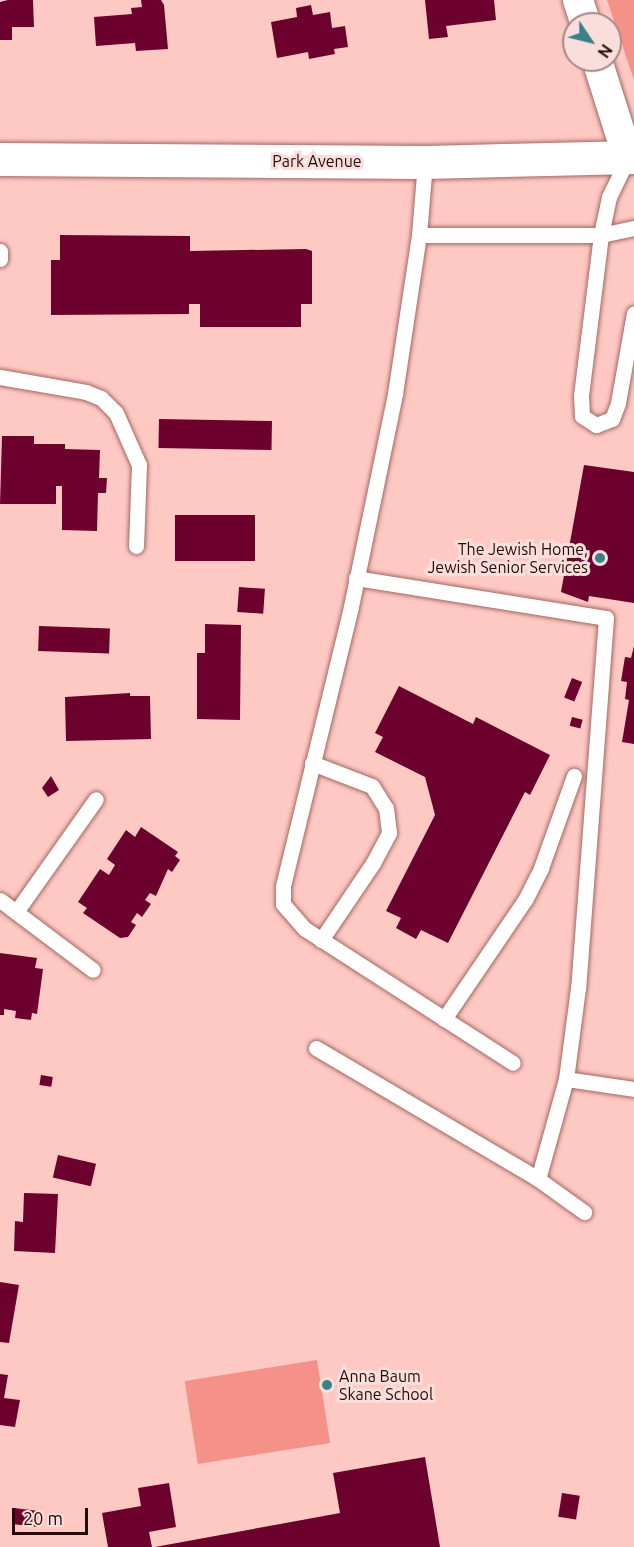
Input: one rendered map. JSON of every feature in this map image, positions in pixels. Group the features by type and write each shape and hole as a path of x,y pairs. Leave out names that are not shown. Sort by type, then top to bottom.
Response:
{"main road":[{"name":"Park Avenue","path":"0,159 632,161"}],"street":[{"path":"601,72 632,161"}],"lane":[{"path":"632,161 609,197 601,235 580,406 582,416 596,425 612,419 618,403 634,312"},
{"path":"425,162 419,235 395,394 357,578 283,887 283,904 291,916 321,940 513,1063"},
{"path":"419,235 601,235 634,228"},
{"path":"0,251 0,259"},
{"path":"0,377 86,392 101,398 116,413 139,465 136,546"},
{"path":"357,578 606,618 578,988 566,1079 538,1179"},
{"path":"312,763 351,774 372,786 386,808 388,833 373,863 321,940"},
{"path":"444,1018 525,900 541,868 574,776"},
{"path":"16,912 96,799"},
{"path":"0,900 93,970"},
{"path":"316,1048 538,1179 584,1212"},
{"path":"566,1079 634,1089"}],"shaded area":[{"path":"607,0 634,0 634,80 622,44 622,12 611,12"},
{"path":"317,1360 330,1443 198,1464 185,1381"}],"building":[{"path":"33,0 34,27 12,27 12,40 0,40 0,2"},
{"path":"141,0 161,0 164,5 168,49 136,51 135,43 96,46 94,17 132,14 131,8 142,7"},
{"path":"425,0 494,0 496,20 446,26 448,37 429,39"},
{"path":"311,5 313,15 330,12 332,28 345,26 348,47 334,49 335,54 309,59 308,52 277,58 271,22 297,17 296,8"},
{"path":"60,235 190,236 190,251 306,249 312,251 312,304 301,304 301,327 200,327 200,304 189,304 189,314 51,315 51,260 60,260"},
{"path":"159,419 272,421 271,450 158,448"},
{"path":"2,436 34,436 34,444 65,444 65,449 100,450 99,478 107,478 106,493 98,493 97,531 62,530 62,486 56,486 56,504 0,504"},
{"name":"The Jewish Home, Jewish Senior Services","path":"584,465 634,472 634,603 589,596 588,602 561,592"},
{"path":"175,515 255,515 255,561 175,561"},
{"path":"239,587 265,589 263,614 237,612"},
{"path":"205,624 241,625 240,720 197,719 197,653 205,653"},
{"path":"39,626 110,628 109,653 38,651"},
{"path":"634,646 634,744 622,742 629,700 625,699 627,682 621,681 625,657 631,658"},
{"path":"572,678 582,682 574,702 564,697"},
{"path":"399,686 473,724 476,717 550,755 530,795 525,792 448,943 421,930 416,939 396,928 401,918 386,911 435,815 425,777 375,752 383,737 375,733"},
{"path":"130,693 130,696 150,696 151,739 66,741 65,697"},
{"path":"572,717 583,720 580,729 570,726"},
{"path":"51,776 59,790 48,797 42,788"},
{"path":"141,827 178,852 175,856 180,860 172,872 168,869 156,896 150,893 145,900 151,904 142,917 137,913 131,922 136,925 128,937 120,938 83,913 87,908 78,902 100,869 109,875 115,865 107,859 126,830 135,837"},
{"path":"0,953 37,958 35,968 43,969 37,1014 32,1013 31,1020 15,1018 16,1011 4,1009 4,1015 0,1015"},
{"path":"41,1075 53,1077 51,1087 39,1085"},
{"path":"58,1155 96,1164 91,1186 53,1177"},
{"path":"24,1193 58,1194 55,1253 14,1251 15,1221 23,1222"},
{"path":"0,1282 19,1285 9,1343 0,1342"},
{"path":"0,1374 8,1375 4,1398 20,1400 15,1427 0,1425"},
{"path":"425,1457 440,1547 155,1547 340,1513 333,1473"},
{"path":"169,1483 176,1527 149,1532 152,1547 108,1547 102,1513 141,1506 138,1488"},
{"path":"562,1493 580,1496 576,1520 558,1517"},
{"path":"14,1508 39,1511 37,1527 12,1524"}],"place":[{"name":"The Jewish Home, Jewish Senior Services","path":"600,558"},
{"name":"Anna Baum Skane School","path":"327,1385"}]}
